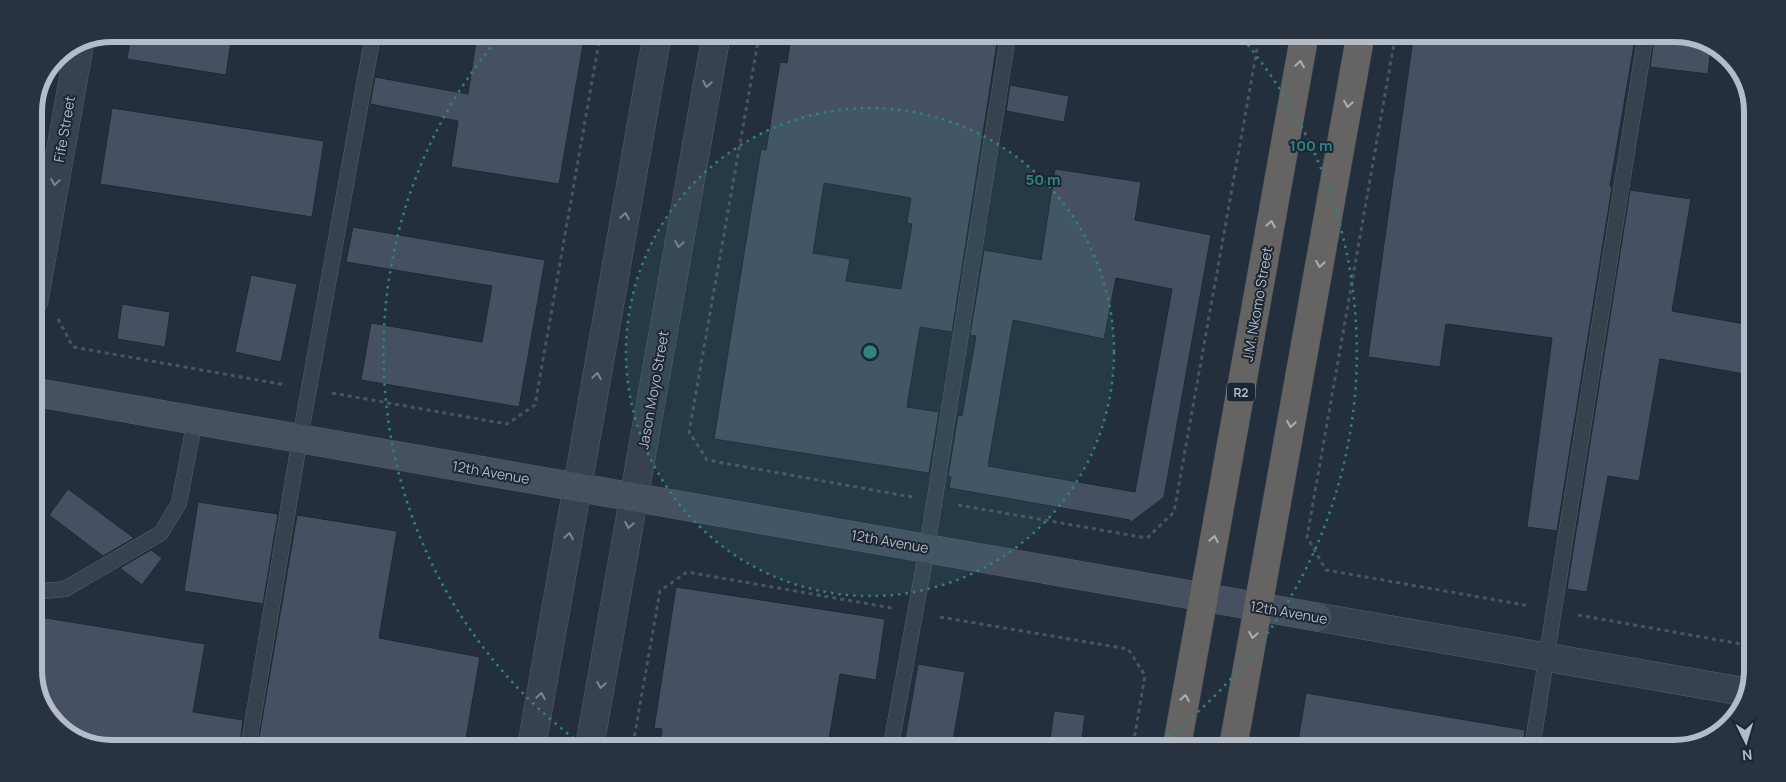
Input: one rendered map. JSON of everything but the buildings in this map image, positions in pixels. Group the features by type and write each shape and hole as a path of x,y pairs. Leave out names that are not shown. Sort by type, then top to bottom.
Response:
{"highway":[{"name":"J.M. Nkomo Street","path":"1178,740 1303,42"},
{"path":"1234,740 1359,42"}],"main road":[{"name":"12th Avenue","path":"43,394 1318,617"}],"street":[{"path":"533,740 656,42"},
{"name":"Jason Moyo Street","path":"591,740 715,42"},
{"name":"Fife Street","path":"43,250 78,52"},
{"name":"12th Avenue","path":"1318,617 1740,691"}],"lane":[{"path":"250,740 300,438 371,42"},
{"path":"892,740 927,548 1007,42"},
{"path":"1533,740 1645,42"},
{"path":"43,591 65,589 161,533 180,504 195,420"}],"path":[{"path":"57,322 73,347 507,424 535,405 599,42"},
{"path":"1326,570 1307,537 1394,42"},
{"path":"634,740 660,591"}]}
